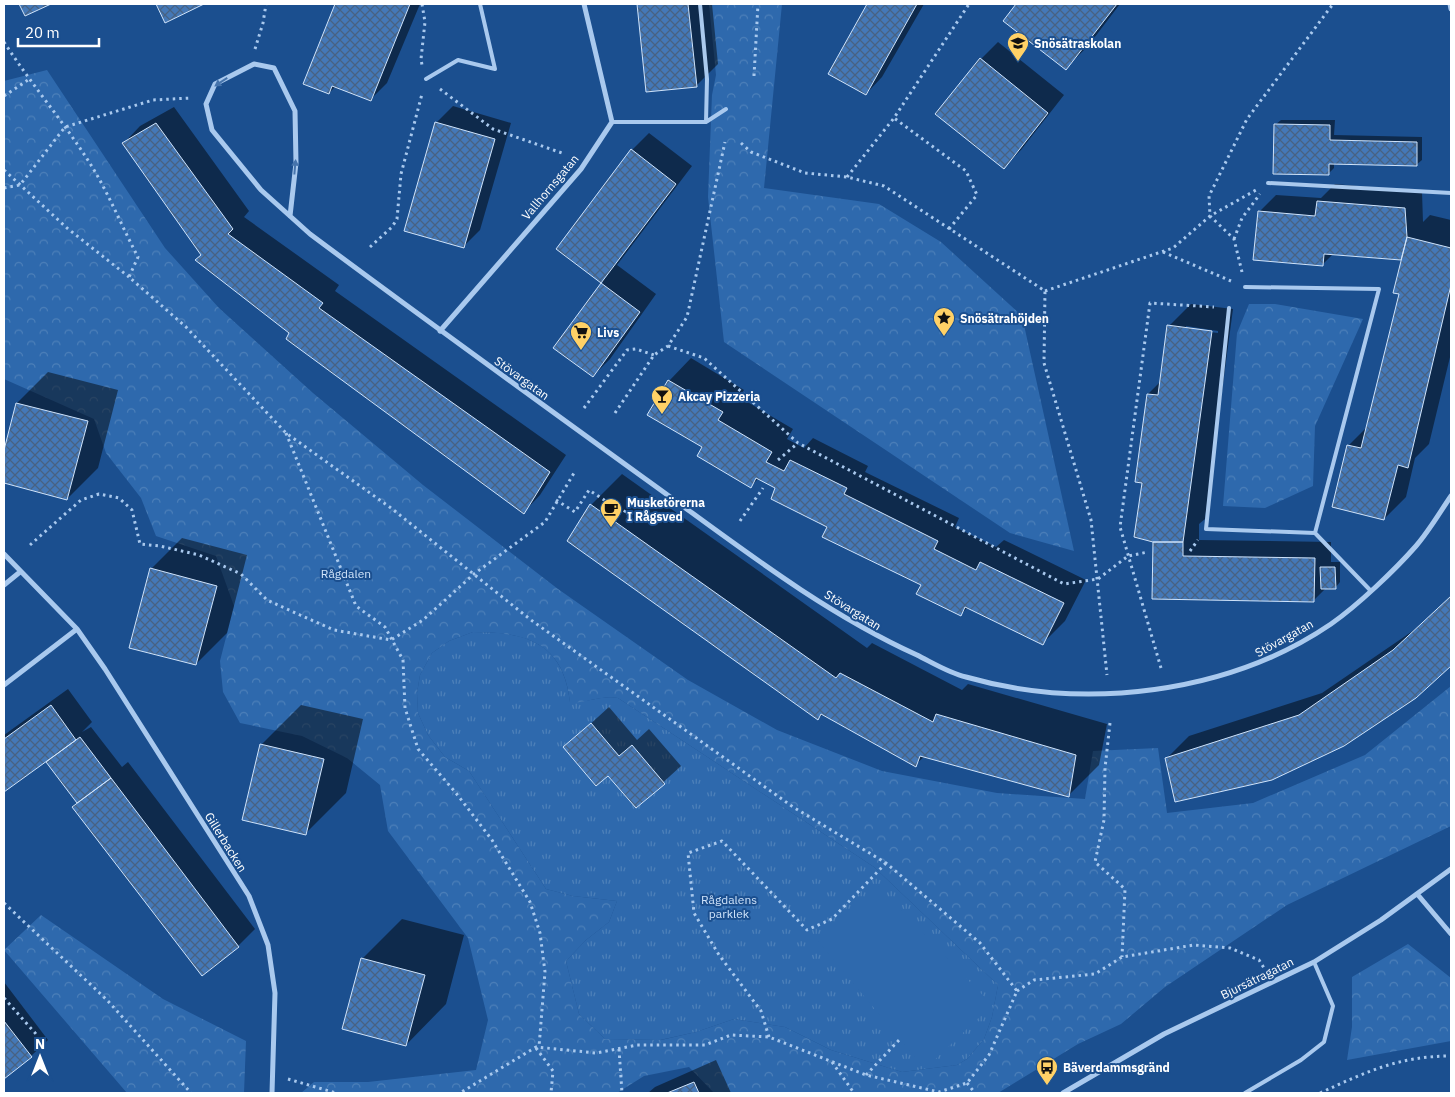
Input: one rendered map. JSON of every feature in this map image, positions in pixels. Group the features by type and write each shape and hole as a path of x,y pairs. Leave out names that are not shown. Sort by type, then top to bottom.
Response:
{"street":[{"path":"584,4 612,122"},
{"path":"1450,4 1451,9"},
{"path":"206,104 215,84 254,64 274,68 295,111 296,163 290,216"},
{"name":"Stövargatan","path":"206,104 212,130 261,190 310,234 440,331 788,581 874,636 964,677 1050,694 1124,694 1166,688 1255,665 1331,624 1416,546 1451,496"},
{"name":"Vallhornsgatan","path":"440,331 581,169 612,122"},
{"name":"Gillerbacken","path":"4,554 77,629 105,669 248,896 268,945 273,984 272,1093"},
{"path":"4,585 20,572"},
{"path":"4,685 77,629"},
{"name":"Bjursätragatan","path":"1064,1093 1164,1034 1272,980 1314,962 1418,895 1451,869"},
{"path":"1418,895 1451,934"}],"lane":[{"path":"426,79 458,60 494,69 480,4"},
{"path":"700,4 708,79 706,122"},
{"path":"612,122 706,122 726,109"},
{"path":"1268,183 1451,194"},
{"path":"1245,287 1379,290 1315,533"},
{"path":"1229,308 1206,529 1315,533 1370,590"},
{"path":"1246,1093 1301,1060 1324,1042 1333,1006 1314,962"}],"path":[{"path":"254,64 254,50 264,23 266,4"},
{"path":"370,247 392,227 397,218 401,174 426,79 420,59 425,22 422,4"},
{"path":"754,76 758,4"},
{"path":"847,177 894,118 969,4"},
{"path":"1234,238 1210,216 1209,196 1247,119 1333,4"},
{"path":"4,42 28,80 65,127 92,166 138,257 129,277"},
{"path":"426,79 493,129 562,153"},
{"path":"4,96 28,80"},
{"path":"4,188 20,185 65,127 153,100 191,98 206,104"},
{"path":"894,118 966,171 977,195 949,229"},
{"path":"615,413 654,355 668,346 687,317 725,142"},
{"path":"741,143 750,152 805,173 847,177 884,186 1045,291"},
{"path":"4,170 67,228 129,277 186,327 286,433 392,508 531,620 793,808 886,863 980,943 1017,991"},
{"path":"1045,291 1173,248 1210,216 1268,183"},
{"path":"1245,287 1234,238 1242,218 1268,183"},
{"path":"1162,252 1245,287"},
{"path":"1045,291 1044,363 1090,520 1098,579 1107,675"},
{"path":"1161,668 1120,527 1150,303 1229,308"},
{"path":"668,346 704,358 798,444 1064,584 1098,579 1128,556 1148,552"},
{"path":"584,408 626,350 636,349 654,355"},
{"path":"286,433 356,606 385,627 403,660 405,708 418,749 456,792 492,840 530,902 540,933 545,972 537,1048 553,1071 551,1093"},
{"path":"778,460 798,444"},
{"path":"30,545 81,500 99,494 119,498 132,510 140,544 160,546 200,555 241,574 267,600 334,630 392,640 423,620 474,574 545,522 556,500 574,473"},
{"path":"740,521 763,488"},
{"path":"556,500 575,512 590,490 624,513 634,498"},
{"path":"1110,723 1104,768 1104,820 1095,862 1126,889 1122,958"},
{"path":"769,1037 761,1011 719,955 694,913 688,853 722,841 807,930 832,919 886,863"},
{"path":"4,903 107,1000 191,1093"},
{"path":"460,1093 537,1048 596,1053 638,1045 705,1045 731,1035 769,1037 866,1075 899,1085 939,1092 967,1083 989,1055 1017,991 1034,980 1095,974 1122,958 1194,945 1230,948 1259,960 1272,980"},
{"path":"4,998 36,1034"},
{"path":"866,1075 900,1039"},
{"path":"619,1049 622,1093"},
{"path":"1320,1093 1379,1066 1425,1056 1451,1056"},
{"path":"832,1061 854,1093"},
{"path":"272,1076 294,1080 336,1093"},
{"path":"967,1083 975,1093"}],"green space":[{"path":"709,4 782,4 764,188 879,204 941,242 1022,316 1074,551 1010,533 724,342 708,197 712,95 716,75"},
{"name":"Rågdalen","path":"47,70 165,248 219,308 313,393 423,485 558,589 688,680 777,730 882,771 997,793 1085,799 1093,751 1158,748 1167,813 1253,803 1365,755 1451,686 1451,826 1287,905 1165,987 1121,1024 1078,1044 998,1093 714,1093 689,1067 644,1076 617,1093 301,1093 314,1082 368,1082 476,1070 488,1020 468,938 388,831 380,785 347,758 302,736 240,723 223,692 220,661 234,606 216,556 156,536 141,498 106,453 94,419 4,379 4,81","holes":["473,632 492,633 525,639 539,645 551,654 560,667 570,703 612,697 618,698 874,867 998,985 992,1017 984,1039 967,1059 957,1065 902,1072 831,1050 785,1027 734,1019 696,1032 661,1040 605,1039 579,1014 566,961 586,940 609,922 617,901 573,896 546,889 469,771 445,757 428,735 418,713 417,693 420,675 432,653 449,641"]},
{"path":"1249,304 1275,304 1363,319 1315,426 1313,486 1265,508 1223,506 1237,333"},
{"name":"Rågdalens parklek","path":"473,632 510,634 539,644 550,653 559,666 566,682 570,702 618,698 874,867 998,985 992,1017 984,1039 967,1059 957,1065 902,1072 831,1050 785,1027 734,1019 696,1032 660,1040 605,1039 579,1014 566,961 586,940 609,922 617,901 573,896 546,889 469,771 445,757 428,735 418,713 417,693 420,675 432,653 449,641"},
{"path":"878,886 992,1005 925,1069 818,941"},
{"path":"41,915 163,999 246,1041 244,1093 127,1093 4,950"},
{"path":"1408,944 1451,978 1451,1041 1347,1060 1352,1027 1352,977"}],"building":[{"path":"19,4 51,4 25,16"},
{"path":"156,4 204,4 165,23"},
{"path":"335,4 410,4 371,101 332,86 329,94 303,84"},
{"path":"637,4 688,4 697,87 646,92"},
{"path":"867,4 917,4 866,95 828,74"},
{"path":"1016,4 1117,4 1066,70 1003,21"},
{"path":"980,58 1048,113 1004,169 935,114"},
{"path":"435,122 495,139 464,248 404,231"},
{"path":"156,123 233,229 228,234 323,303 319,308 550,472 524,514 286,339 289,333 195,260 201,255 122,143"},
{"path":"1274,124 1330,125 1330,140 1417,142 1417,166 1329,164 1329,175 1273,174"},
{"path":"631,149 676,184 601,283 556,249"},
{"path":"1317,201 1405,208 1407,237 1401,260 1324,254 1323,266 1253,260 1258,211 1315,216"},
{"path":"1407,237 1451,248 1451,285 1408,468 1398,465 1384,520 1332,507 1347,445 1361,448 1399,294 1393,293"},
{"path":"601,283 640,312 593,377 553,348"},
{"path":"1167,325 1212,331 1183,542 1153,542 1134,537 1142,483 1135,482 1147,394 1158,395"},
{"path":"668,380 723,412 718,420 772,452 766,462 784,471 790,460 847,488 844,494 938,541 934,549 976,570 980,562 1064,603 1043,645 965,607 961,616 916,594 921,585 822,537 827,527 771,499 775,488 756,478 751,488 697,456 702,447 647,415"},
{"path":"16,403 88,421 67,500 4,483 4,450"},
{"path":"590,504 836,678 840,673 933,722 936,714 1076,755 1069,797 920,756 916,767 821,714 818,720 567,541"},
{"path":"1153,542 1183,542 1183,556 1315,558 1314,602 1152,599"},
{"path":"1320,567 1335,567 1336,589 1321,589"},
{"path":"150,568 217,586 196,665 129,648"},
{"path":"1451,596 1451,666 1416,698 1344,746 1272,780 1175,802 1165,758 1299,715 1393,650"},
{"path":"51,705 76,740 4,792 4,739"},
{"path":"591,723 619,756 632,745 665,784 636,808 608,776 596,786 563,747"},
{"path":"80,737 111,778 77,803 46,762"},
{"path":"260,744 324,759 306,835 242,820"},
{"path":"111,778 239,947 202,976 72,807"},
{"path":"361,958 425,975 406,1046 342,1029"},
{"path":"4,1021 32,1057 4,1079"},
{"path":"694,1082 699,1093 667,1093"}],"place":[{"name":"Snösätraskolan","path":"1018,62"},
{"name":"Snösätrahöjden","path":"944,337"},
{"name":"Livs","path":"581,351"},
{"name":"Akcay Pizzeria","path":"662,415"},
{"name":"Musketörerna I Rågsved","path":"611,528"},
{"name":"Bäverdammsgränd","path":"1047,1086"}]}
